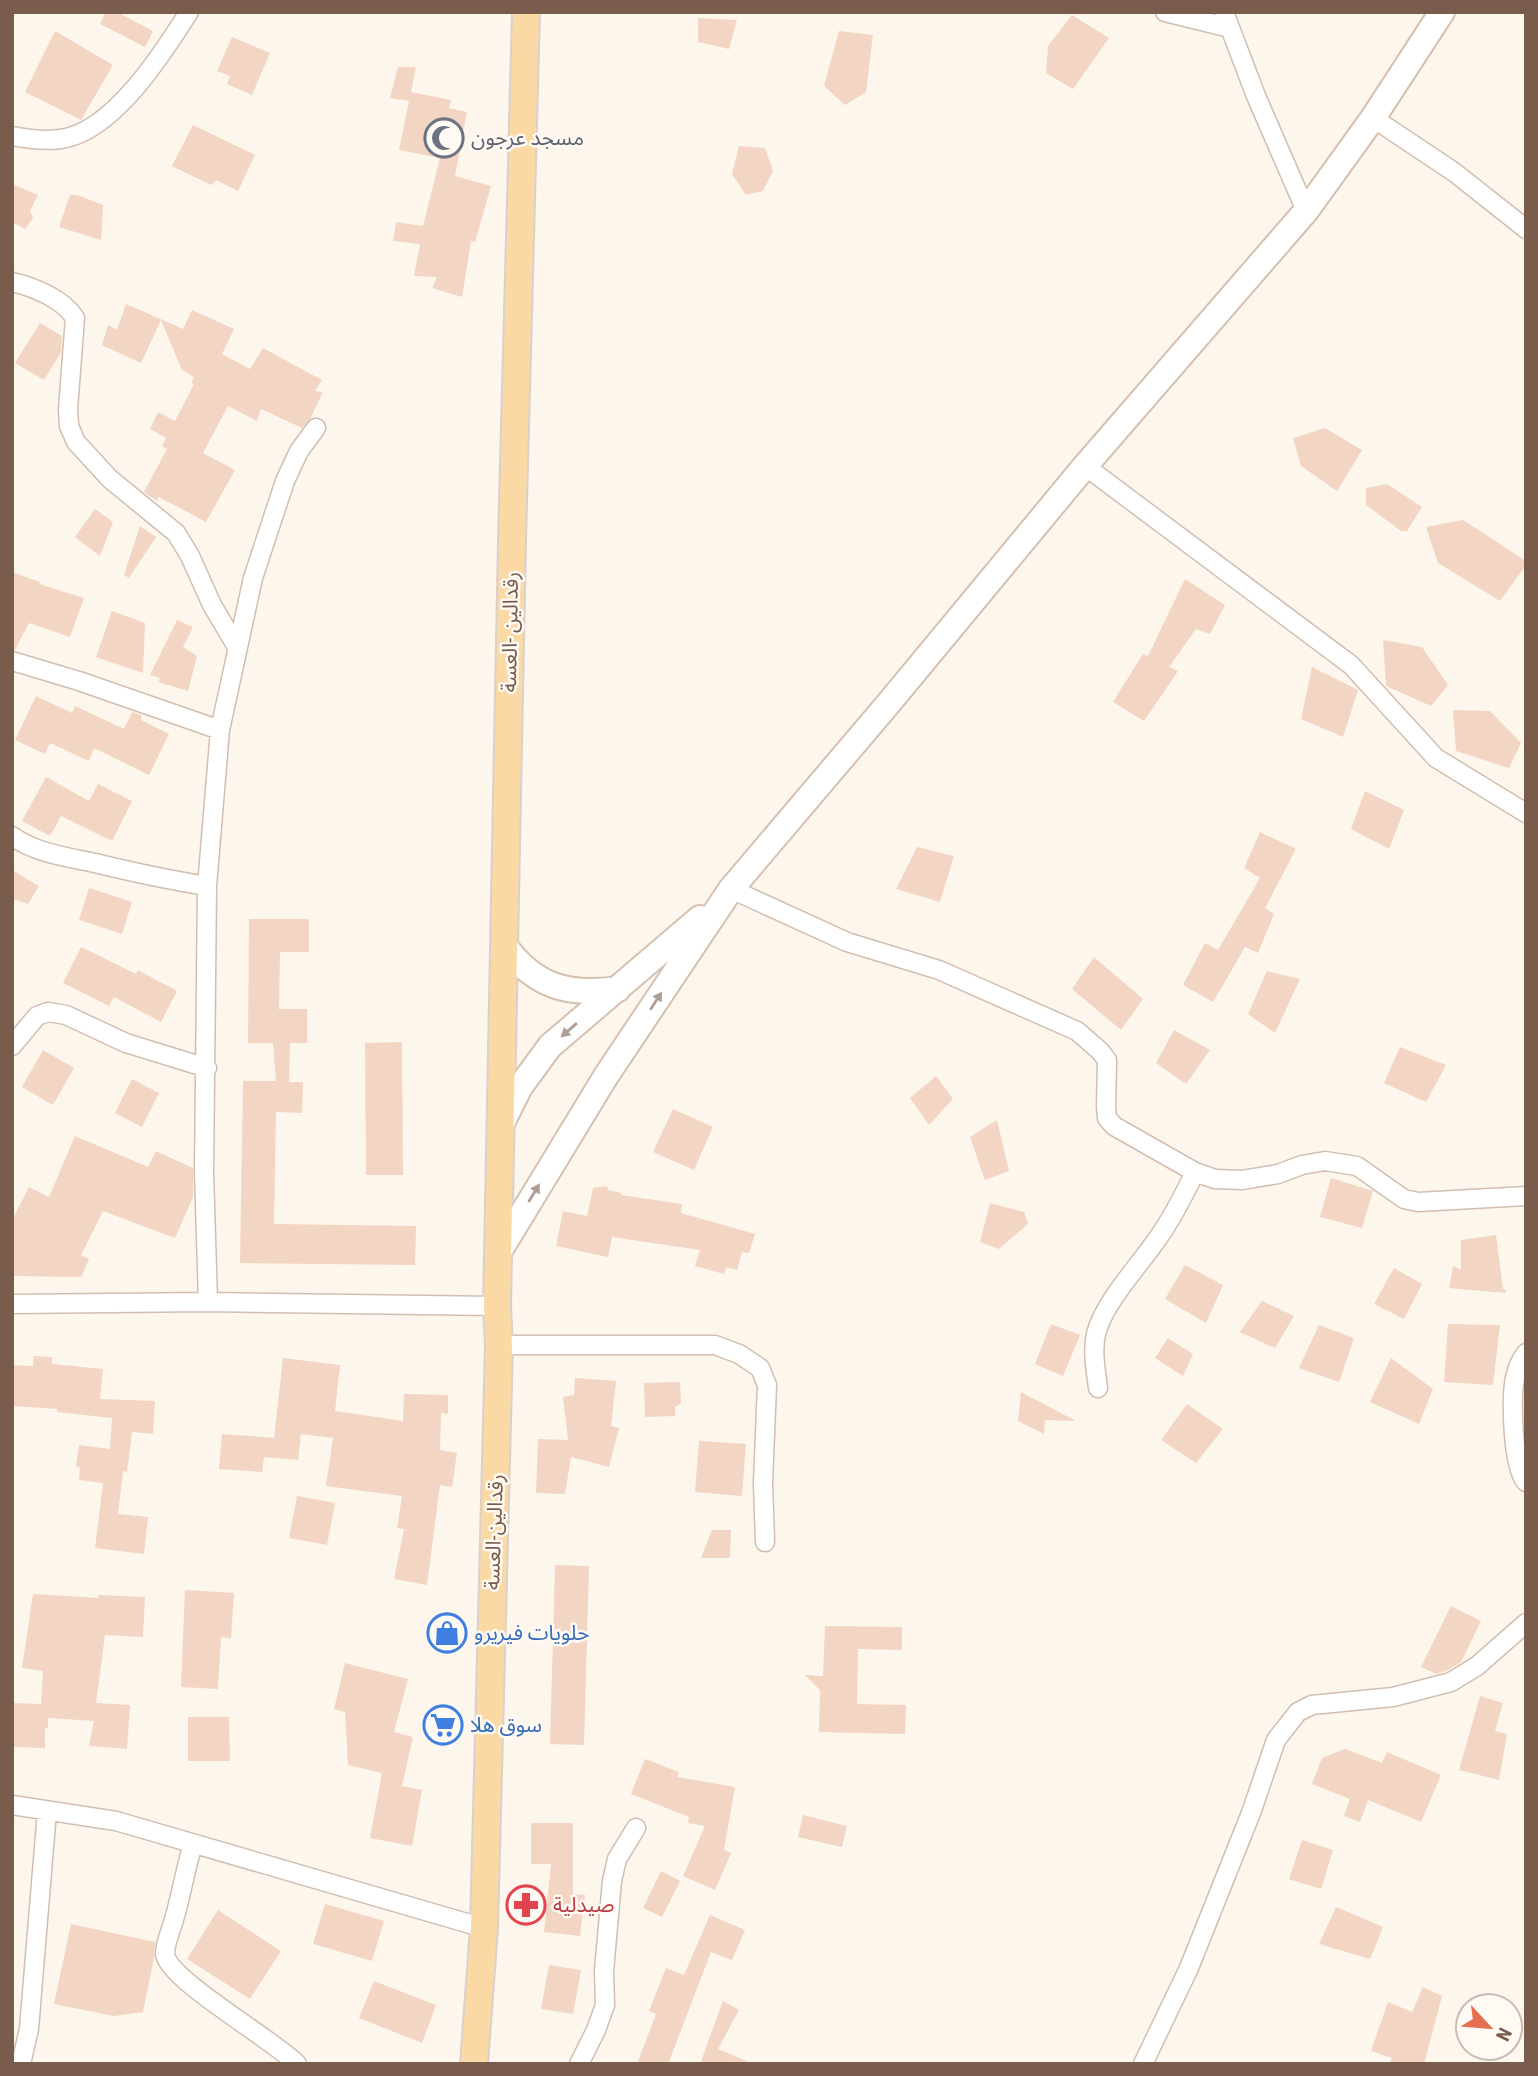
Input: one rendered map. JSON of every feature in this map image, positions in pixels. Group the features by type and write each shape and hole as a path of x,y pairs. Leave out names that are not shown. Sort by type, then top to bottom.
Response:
{"main road":[{"name":"رقدالين -العسة","path":"499,1252 512,553 526,12"},
{"name":"رقدالين-العسة","path":"474,2064 484,1928 499,1252"}],"street":[{"path":"12,136 62,139 95,127 135,88 189,12"},
{"path":"1165,12 1227,20 1306,211"},
{"path":"499,1252 606,1076 731,889 1085,466 1306,211 1373,118 1442,12"},
{"path":"1373,118 1454,172 1526,229"},
{"path":"12,282 58,300 69,308 75,318 68,409 69,426 76,443 110,479 176,533 190,556 212,605 237,647"},
{"path":"208,1302 205,1173 207,886 220,730 253,578 285,481 299,451 316,428"},
{"path":"1085,466 1351,665 1436,758 1526,813"},
{"path":"12,661 220,730"},
{"path":"12,836 23,844 58,855 165,880 207,886"},
{"path":"500,1127 520,1087 543,1055 731,889"},
{"path":"731,889 846,942 939,970 1077,1031 1107,1060 1107,1118 1114,1126 1195,1172 1215,1179 1242,1180 1278,1174 1325,1161 1357,1167 1404,1199 1418,1202 1526,1196"},
{"path":"505,946 517,964 543,981 591,993 619,989"},
{"path":"12,1046 37,1016 48,1013 66,1015 126,1044 207,1068"},
{"path":"1098,1388 1096,1336 1101,1318 1159,1237 1195,1172"},
{"path":"12,1304 208,1302 497,1306"},
{"path":"499,1345 715,1345 739,1354 760,1368 767,1385 763,1483 765,1542"},
{"path":"1526,1353 1521,1359 1515,1380 1514,1427 1516,1457 1526,1482"},
{"path":"1143,2064 1189,1968 1251,1813 1276,1740 1298,1712 1312,1705 1393,1697 1451,1682 1477,1666 1526,1623"},
{"path":"12,1805 116,1821 484,1928"},
{"path":"21,2064 29,2029 47,1811"},
{"path":"579,2064 605,2005 604,1971 612,1881 617,1859 636,1828"},
{"path":"193,1844 168,1936 165,1953 168,1962 188,1984 297,2064"}],"building":[{"path":"106,12 117,12 153,31 145,47 100,24"},
{"path":"1072,15 1109,38 1073,89 1046,73 1048,46"},
{"path":"698,18 737,20 729,49 698,42"},
{"path":"55,31 113,65 81,120 25,92"},
{"path":"839,31 873,35 866,92 845,105 824,86"},
{"path":"232,37 270,53 252,95 227,84 230,76 217,71"},
{"path":"398,67 416,67 411,92 451,100 449,108 467,112 455,176 491,186 475,242 471,241 462,297 432,288 437,277 414,276 420,244 393,241 396,222 423,226 440,158 399,150 409,101 390,98"},
{"path":"193,125 255,155 238,191 216,180 211,185 172,166"},
{"path":"739,146 765,148 773,171 763,191 746,195 732,174"},
{"path":"12,184 38,195 30,211 33,218 25,229 12,222"},
{"path":"70,195 103,205 101,240 59,227"},
{"path":"126,304 183,329 192,310 234,329 222,354 250,369 263,348 322,380 315,391 323,392 310,419 302,428 261,409 257,421 228,406 203,453 235,470 206,522 159,497 157,501 144,492 167,449 162,446 166,438 150,429 158,412 175,421 194,384 191,383 194,377 182,370 161,320 141,363 102,345 108,325 117,330"},
{"path":"40,323 62,336 61,352 44,380 15,363"},
{"path":"1325,428 1362,450 1337,491 1301,466 1293,438"},
{"path":"1387,484 1422,507 1407,531 1401,531 1366,505 1366,488"},
{"path":"95,509 113,522 100,556 75,537"},
{"path":"1463,520 1526,561 1526,565 1500,601 1438,563 1426,527"},
{"path":"140,526 156,537 129,578 124,575"},
{"path":"12,572 40,582 39,584 84,598 70,637 29,623 15,650 12,650"},
{"path":"1185,579 1225,605 1210,634 1196,629 1169,667 1178,671 1144,721 1113,702 1143,654 1148,656"},
{"path":"112,611 145,623 143,673 96,657"},
{"path":"177,620 193,627 183,647 197,656 188,691 158,682 160,678 150,675"},
{"path":"1383,640 1422,647 1448,685 1431,706 1386,686"},
{"path":"1312,667 1358,690 1343,737 1301,719"},
{"path":"36,696 72,713 75,706 124,729 132,712 141,715 141,720 169,734 149,775 94,748 89,761 50,743 45,754 15,740"},
{"path":"1453,710 1490,711 1521,743 1509,768 1456,751"},
{"path":"46,777 89,801 98,784 132,801 112,841 61,816 50,836 22,821"},
{"path":"1365,791 1404,810 1389,849 1351,829"},
{"path":"1260,832 1296,849 1265,908 1274,914 1258,953 1245,947 1213,1002 1183,985 1205,943 1218,950 1260,878 1244,868"},
{"path":"917,847 954,856 940,902 896,889"},
{"path":"12,870 39,886 28,904 12,899"},
{"path":"89,888 132,902 122,934 79,920"},
{"path":"249,919 309,919 309,952 280,952 279,1009 307,1009 307,1043 290,1043 289,1082 303,1082 302,1113 276,1112 274,1224 416,1226 415,1265 240,1263 243,1081 276,1081 273,1043 248,1043"},
{"path":"81,947 136,974 138,970 177,991 161,1022 114,997 109,1006 63,983"},
{"path":"1094,957 1143,999 1121,1030 1072,989"},
{"path":"1267,971 1300,979 1275,1033 1248,1014"},
{"path":"1174,1030 1210,1050 1186,1084 1156,1063"},
{"path":"402,1042 403,1175 366,1175 365,1043"},
{"path":"1400,1047 1446,1065 1426,1102 1384,1083"},
{"path":"43,1050 74,1068 53,1105 22,1087"},
{"path":"936,1076 953,1099 929,1125 910,1098"},
{"path":"132,1079 159,1093 142,1127 115,1113"},
{"path":"673,1109 713,1127 694,1170 653,1152"},
{"path":"997,1120 1009,1171 985,1180 970,1137"},
{"path":"75,1136 148,1167 156,1151 193,1168 193,1197 175,1238 103,1211 81,1255 89,1259 81,1277 12,1276 12,1220 29,1187 49,1197"},
{"path":"1331,1178 1373,1191 1362,1228 1320,1217"},
{"path":"607,1186 608,1190 621,1195 682,1204 681,1213 755,1234 749,1253 742,1252 737,1270 726,1267 724,1274 695,1266 700,1250 612,1237 608,1257 556,1246 563,1211 587,1216 593,1188"},
{"path":"990,1203 1024,1212 1028,1224 999,1249 980,1242"},
{"path":"1496,1235 1503,1289 1506,1293 1449,1288 1453,1266 1461,1270 1461,1240"},
{"path":"1185,1265 1223,1285 1206,1323 1165,1299"},
{"path":"1394,1268 1422,1284 1404,1319 1374,1304"},
{"path":"1262,1301 1294,1316 1275,1348 1240,1332"},
{"path":"1051,1324 1080,1335 1063,1376 1035,1364"},
{"path":"1448,1324 1500,1325 1493,1385 1444,1382"},
{"path":"1319,1325 1354,1338 1339,1382 1299,1368"},
{"path":"1168,1338 1193,1354 1183,1376 1155,1358"},
{"path":"34,1356 52,1357 52,1364 103,1369 100,1399 155,1401 153,1434 132,1432 127,1472 123,1471 118,1514 148,1517 144,1554 95,1548 103,1483 79,1480 80,1468 76,1466 79,1445 110,1449 112,1418 57,1412 57,1409 12,1406 12,1365 33,1366"},
{"path":"283,1358 340,1365 335,1411 403,1421 404,1394 448,1395 448,1414 441,1413 440,1450 457,1453 452,1487 440,1485 427,1585 394,1579 404,1529 397,1528 402,1496 326,1486 333,1438 301,1434 298,1460 264,1457 262,1472 219,1469 222,1434 274,1438"},
{"path":"1391,1358 1433,1389 1419,1424 1370,1402"},
{"path":"575,1378 616,1381 611,1426 619,1428 609,1467 571,1457 565,1494 536,1493 538,1439 568,1440 563,1397 574,1395"},
{"path":"680,1382 681,1403 675,1407 675,1416 645,1417 644,1383"},
{"path":"1021,1392 1076,1421 1045,1420 1044,1434 1018,1421"},
{"path":"1187,1404 1223,1429 1196,1463 1161,1440"},
{"path":"699,1441 746,1444 742,1496 695,1492"},
{"path":"297,1496 335,1503 327,1545 289,1538"},
{"path":"712,1530 731,1530 730,1558 701,1558"},
{"path":"555,1565 589,1566 584,1745 550,1744"},
{"path":"185,1590 234,1593 231,1638 221,1637 218,1689 181,1687"},
{"path":"33,1594 98,1598 98,1595 145,1597 143,1637 105,1635 96,1703 130,1705 127,1749 89,1746 94,1721 48,1718 45,1748 12,1747 12,1703 41,1704 43,1671 22,1668"},
{"path":"1451,1606 1481,1621 1461,1662 1436,1674 1421,1667"},
{"path":"825,1626 902,1627 902,1650 858,1649 857,1704 906,1705 905,1734 819,1732 820,1690 805,1675 823,1676"},
{"path":"345,1663 408,1679 394,1732 413,1737 402,1786 422,1790 412,1846 370,1838 382,1773 348,1765 345,1712 334,1709"},
{"path":"1480,1696 1503,1703 1495,1731 1507,1734 1499,1780 1459,1770"},
{"path":"188,1717 229,1717 230,1761 188,1761"},
{"path":"1345,1749 1382,1763 1387,1752 1441,1775 1421,1822 1368,1800 1360,1822 1344,1816 1350,1799 1312,1784 1322,1758"},
{"path":"645,1759 679,1772 677,1777 735,1787 724,1850 731,1853 715,1890 683,1876 705,1826 688,1823 689,1817 631,1794"},
{"path":"803,1815 847,1826 842,1847 798,1837"},
{"path":"531,1823 573,1823 573,1894 585,1895 580,1936 544,1932 551,1864 531,1864"},
{"path":"1302,1840 1333,1850 1321,1889 1289,1879"},
{"path":"661,1871 680,1881 662,1917 643,1908"},
{"path":"325,1904 384,1921 372,1961 313,1944"},
{"path":"1336,1907 1383,1927 1370,1959 1319,1944"},
{"path":"218,1910 281,1951 250,1999 187,1959"},
{"path":"710,1915 745,1930 732,1960 711,1952 668,2064 637,2064 656,2014 649,2011 666,1968 684,1975"},
{"path":"71,1924 155,1942 143,2012 114,2016 54,2004"},
{"path":"549,1965 581,1970 573,2014 541,2009"},
{"path":"374,1981 436,2005 422,2043 359,2018"},
{"path":"1423,1987 1442,1996 1424,2064 1389,2064 1392,2058 1371,2051 1388,2002 1412,2012"},
{"path":"723,2001 739,2010 718,2049 753,2064 700,2064"}],"place":[{"name":"مسجد عرجون","path":"444,138"},
{"name":"حلويات فيريرو","path":"447,1633"},
{"name":"سوق هلا","path":"443,1725"},
{"name":"صيدلية","path":"526,1905"}]}
